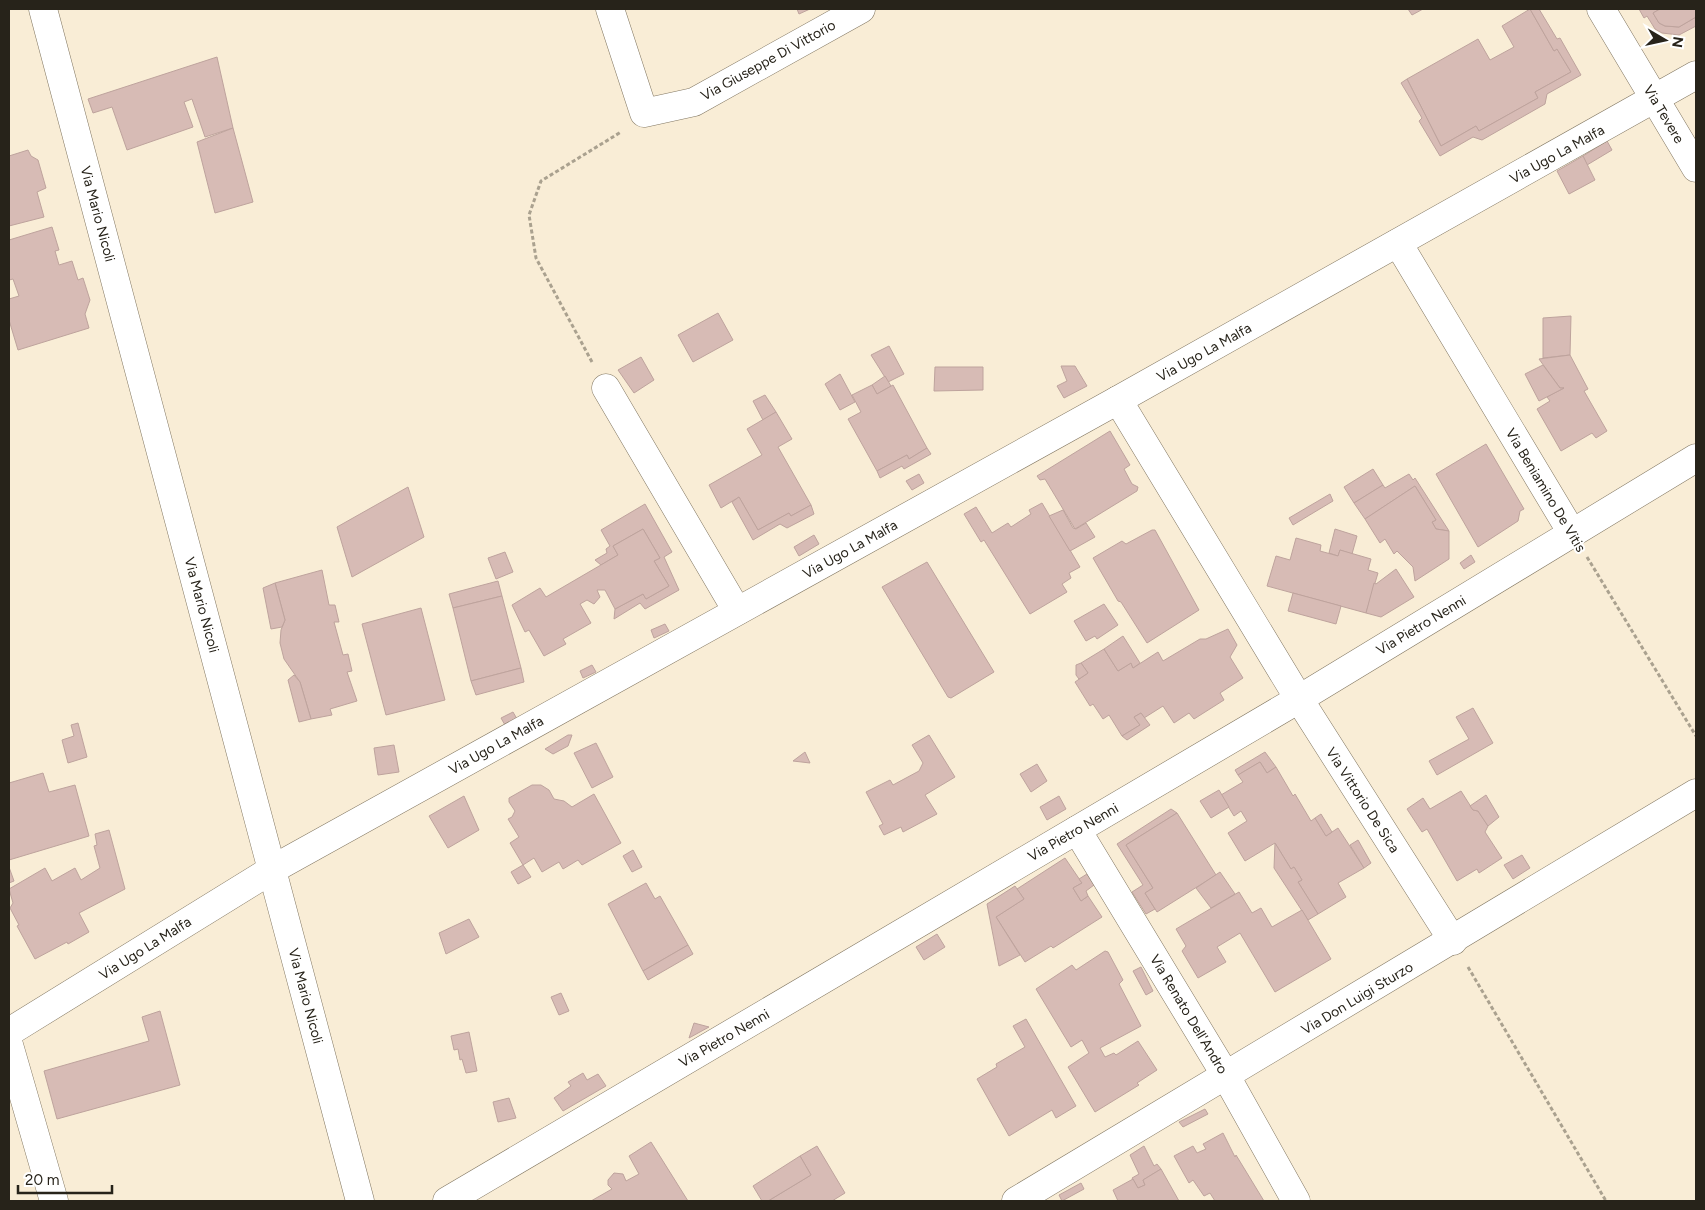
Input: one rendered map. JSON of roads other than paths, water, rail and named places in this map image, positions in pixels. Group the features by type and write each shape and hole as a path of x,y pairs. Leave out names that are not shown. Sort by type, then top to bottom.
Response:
{"street":[{"name":"Via Mario Nicoli","path":"43,9 360,1201"},
{"name":"Via Giuseppe Di Vittorio","path":"610,9 644,112 694,102 861,9"},
{"name":"Via Tevere","path":"1601,9 1696,168"},
{"name":"Via Ugo La Malfa","path":"9,1032 273,869 1118,400 1696,75"},
{"name":"Via Beniamino De Vitis","path":"1398,243 1572,533"},
{"path":"606,388 737,611"},
{"name":"Via Vittorio De Sica","path":"1118,400 1299,700 1453,940"},
{"name":"Via Pietro Nenni","path":"447,1201 1299,700 1696,458"},
{"name":"Via Don Luigi Sturzo","path":"1016,1201 1696,793"},
{"name":"Via Renato Dell'Andro","path":"1077,830 1226,1076 1296,1201"},
{"path":"9,1045 54,1201"}]}
